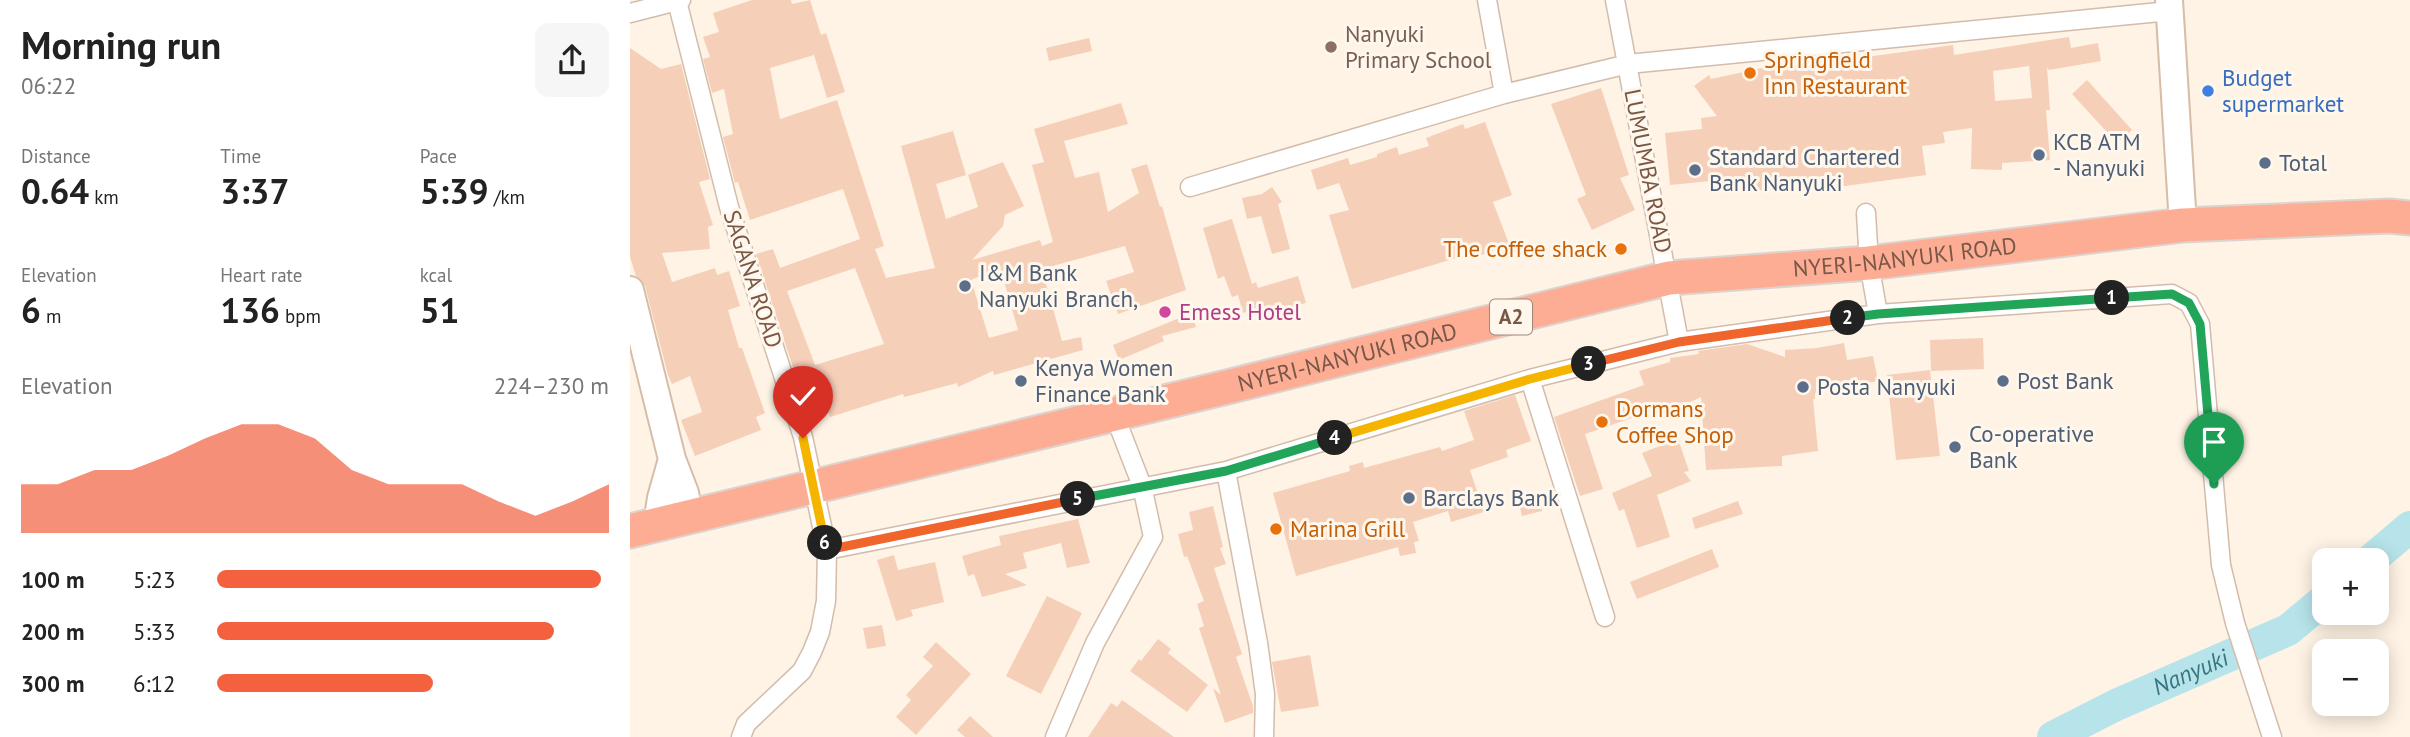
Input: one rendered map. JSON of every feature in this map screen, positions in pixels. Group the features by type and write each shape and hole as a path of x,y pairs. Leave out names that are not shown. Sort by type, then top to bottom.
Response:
{"highway":[{"name":"NYERI-NANYUKI ROAD","path":"643,528 1668,278 1869,263 2183,225 2389,216 2410,218"}],"street":[{"path":"630,13 679,0"},
{"name":"SAGANA ROAD","path":"679,0 729,207 803,438 827,550 826,601 820,632 812,652 803,671 746,723 741,737"},
{"path":"1487,0 1504,94"},
{"name":"LUMUMBA ROAD","path":"1615,0 1679,342"},
{"path":"1190,187 1504,94 1628,64 2169,6 2183,225"},
{"path":"1867,213 1869,263 1878,314"},
{"path":"630,290 672,459 685,493 690,517"},
{"path":"827,550 1226,471 1530,379 1679,342 1878,314 2172,294 2189,303 2200,324 2221,565 2235,623 2272,737"},
{"path":"1530,379 1605,617"},
{"path":"1055,737 1096,643 1153,537 1142,486 1114,414"},
{"path":"643,528 661,498 672,459"},
{"path":"1226,471 1258,643 1265,694 1264,737"}],"building":[{"path":"752,0 791,0 792,4 810,0 821,35 826,33 845,92 827,98 814,55 770,68 780,119 837,100 884,246 875,249 886,278 935,268 901,146 953,131 966,175 936,184 946,219 978,207 968,175 1003,162 1024,206 1005,215 1003,226 972,260 1040,240 1042,246 1053,242 1032,165 1044,162 1034,129 1121,103 1128,124 1064,141 1075,178 1099,172 1108,212 1139,193 1131,169 1147,164 1186,290 1118,314 1106,281 1134,272 1125,246 1042,269 1062,341 1081,337 1083,350 994,375 993,371 958,387 957,383 904,397 903,394 830,417 823,396 804,401 756,254 773,249 780,268 860,239 843,189 750,220 738,182 735,183 723,137 733,134 724,89 712,93 703,59 710,57 703,37 719,32 713,13","holes":["1000,267 1018,330 989,338 971,280","855,268 884,344 815,365 787,291"]},
{"path":"2069,37 2071,48 2098,43 2101,61 2049,70 2047,67 2050,110 2046,110 2050,160 2002,163 2002,170 1971,169 1972,128 1943,132 1945,143 1922,146 1926,175 1816,190 1815,184 1734,193 1732,179 1670,185 1665,133 1702,129 1701,118 1717,116 1694,86 1709,75 1711,79 1771,66 1772,70 1953,45 1954,55","holes":["2029,66 2032,98 1995,101 1993,71"]},
{"path":"1089,38 1092,51 1049,61 1046,48"},
{"path":"630,48 661,69 681,64 710,179 699,182 713,225 708,227 710,249 662,253 672,282 715,268 717,275 729,271 740,306 728,310 739,348 742,348 765,413 756,417 761,430 695,456 681,420 702,412 690,376 672,384 645,286 636,276 630,257"},
{"path":"2087,80 2132,130 2117,143 2072,94"},
{"path":"1601,88 1629,175 1620,178 1635,210 1592,230 1577,199 1586,195 1551,104"},
{"path":"1485,122 1512,195 1493,202 1509,244 1472,259 1470,254 1352,289 1329,215 1349,210 1339,183 1317,190 1311,170 1348,158 1350,165 1377,157 1377,154 1397,147 1399,155 1429,146 1426,138 1463,124 1465,129"},
{"path":"1272,187 1282,202 1278,204 1290,249 1272,254 1261,216 1247,219 1242,198 1262,194"},
{"path":"1232,219 1252,284 1256,282 1258,288 1298,276 1306,303 1269,313 1267,306 1243,313 1238,295 1232,297 1224,276 1218,279 1203,228"},
{"path":"1192,313 1196,327 1162,336 1164,341 1119,360 1113,345"},
{"path":"1983,338 1984,369 1931,371 1930,340"},
{"path":"1844,343 1847,360 1873,356 1878,381 1815,393 1813,399 1818,451 1782,456 1782,466 1706,470 1701,397 1658,418 1655,410 1585,434 1603,489 1580,496 1554,417 1644,385 1639,371 1670,362 1670,358 1747,344 1785,357 1785,350"},
{"path":"1930,370 1940,456 1896,460 1887,375"},
{"path":"1515,395 1531,441 1506,450 1508,457 1470,470 1484,512 1451,522 1448,511 1413,522 1419,541 1414,542 1416,553 1400,556 1398,547 1296,576 1273,493 1350,471 1349,466 1363,462 1364,468 1440,447 1442,451 1474,440 1464,411"},
{"path":"1678,439 1689,471 1684,472 1691,481 1657,495 1670,537 1637,548 1624,509 1619,511 1612,493 1652,476 1642,453"},
{"path":"1538,494 1542,511 1522,516 1518,499"},
{"path":"1738,501 1743,514 1695,529 1692,518"},
{"path":"1213,506 1223,547 1220,548 1226,564 1214,568 1242,654 1236,657 1253,706 1253,713 1225,723 1213,688 1221,695 1199,628 1204,626 1197,604 1204,601 1187,556 1184,557 1178,534 1193,530 1189,512"},
{"path":"1078,519 1090,563 1067,568 1061,543 1023,553 1027,568 1005,574 1027,585 982,597 974,574 968,576 962,556 1001,545 999,536"},
{"path":"1712,549 1719,567 1637,599 1630,582"},
{"path":"894,555 898,570 935,562 944,602 911,610 913,616 896,621 877,560"},
{"path":"1047,596 1082,613 1041,694 1006,676"},
{"path":"882,625 886,646 867,649 863,628"},
{"path":"1158,639 1171,649 1168,653 1208,685 1187,712 1130,671"},
{"path":"936,642 971,674 916,735 896,717 911,700 906,695 933,666 923,657"},
{"path":"1310,655 1319,706 1281,712 1272,662"},
{"path":"1122,700 1174,737 1088,737 1111,703 1117,707"},
{"path":"970,716 993,737 965,737 957,730"}],"waterway":[{"name":"Nanyuki","path":"2385,548 2410,527"},
{"name":"Nanyuki","path":"2053,737 2116,705 2288,630 2312,610"}],"place":[{"name":"Nanyuki Primary School","path":"1331,47"},
{"name":"Springfield Inn Restaurant","path":"1750,73"},
{"name":"Budget supermarket","path":"2208,91"},
{"name":"KCB ATM - Nanyuki","path":"2039,155"},
{"name":"Total","path":"2265,163"},
{"name":"Standard Chartered Bank Nanyuki","path":"1695,170"},
{"name":"The coffee shack","path":"1621,249"},
{"name":"I&M Bank Nanyuki Branch,","path":"965,286"},
{"name":"Emess Hotel","path":"1165,312"},
{"name":"Kenya Women Finance Bank","path":"1021,381"},
{"name":"Post Bank","path":"2003,381"},
{"name":"Posta Nanyuki","path":"1803,387"},
{"name":"Dormans Coffee Shop","path":"1602,422"},
{"name":"Co-operative Bank","path":"1955,447"},
{"name":"Barclays Bank","path":"1409,498"},
{"name":"Marina Grill","path":"1276,529"}],"route":[{"path":"803,438 827,550 1226,471 1530,379 1679,342 1878,314 2172,294 2189,303 2200,324 2214,484"}]}
